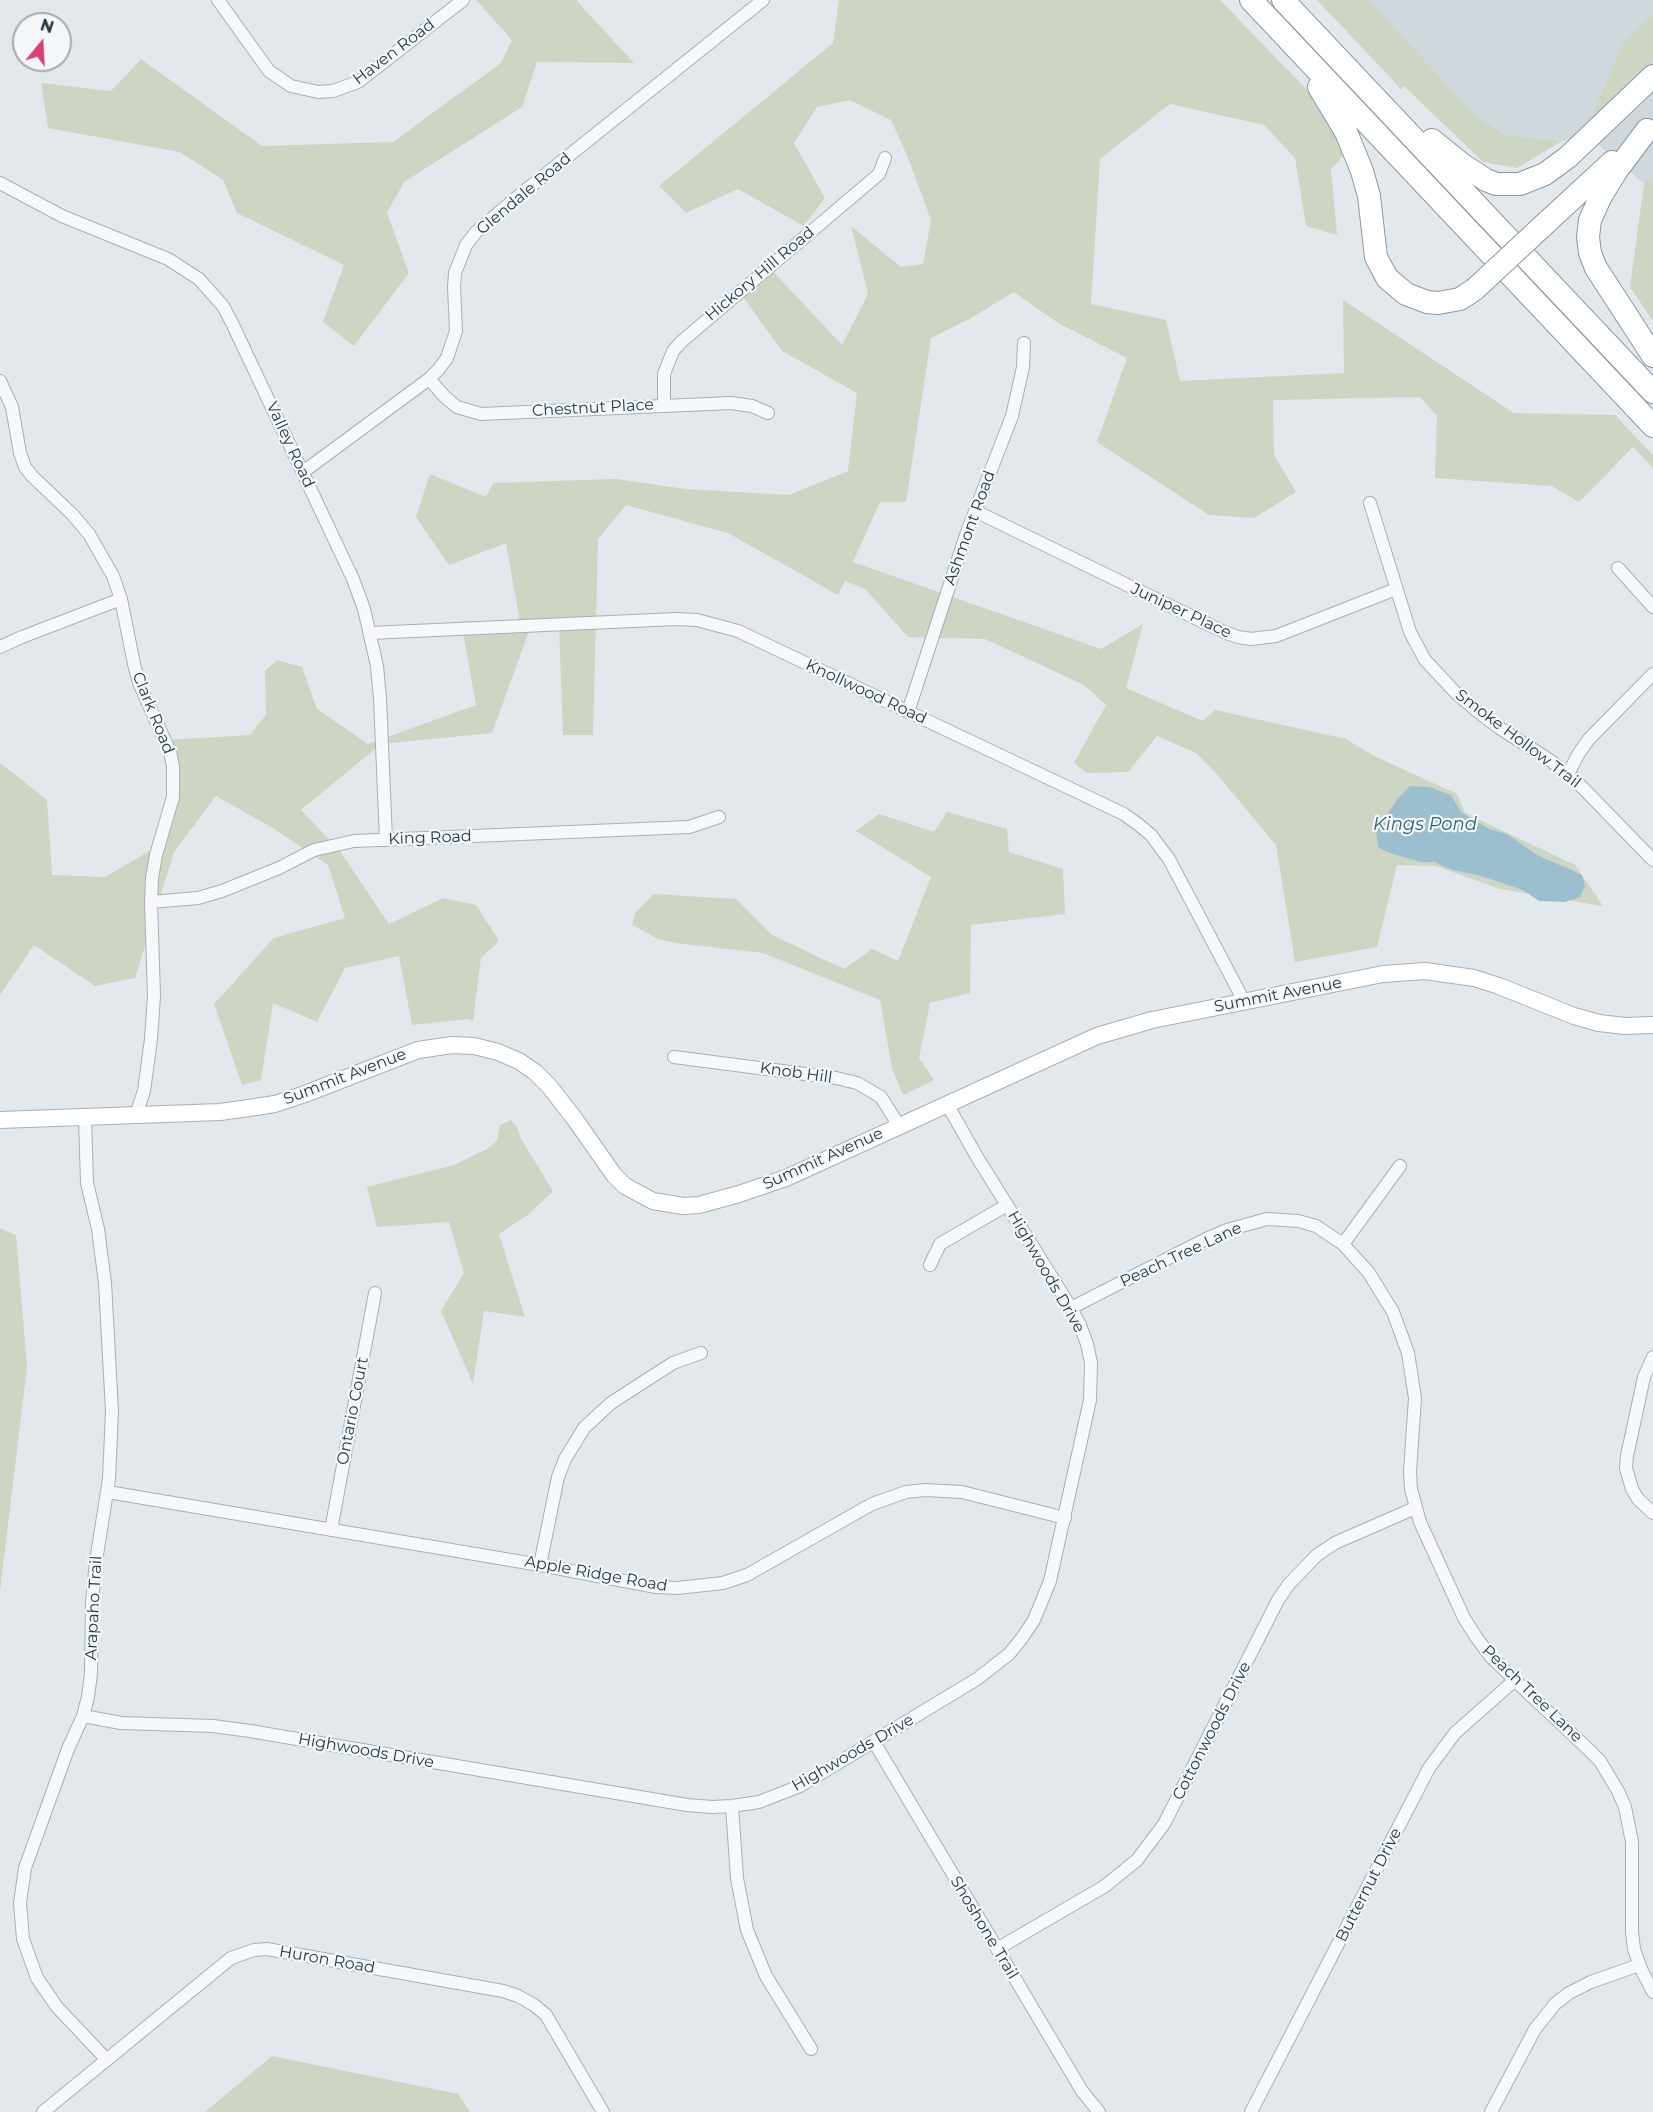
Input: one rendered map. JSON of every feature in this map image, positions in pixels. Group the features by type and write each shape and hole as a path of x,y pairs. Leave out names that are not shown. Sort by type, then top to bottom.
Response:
{"highway":[{"path":"1251,0 1653,426"},
{"path":"1286,2 1435,143 1477,175 1496,184 1533,180 1556,167 1653,76"},
{"path":"1286,2 1653,392"},
{"path":"1274,25 1330,103 1353,145 1369,196 1376,257 1387,278 1406,294 1427,302 1438,303 1460,299 1475,290 1650,128"},
{"path":"1650,128 1617,170 1601,196 1590,220 1588,237 1590,253 1596,268 1653,356"}],"street":[{"name":"Haven Road","path":"218,0 269,71 291,86 318,92 333,91 358,82 463,0"},
{"name":"Glendale Road","path":"303,472 429,379 443,364 453,345 456,324 455,273 466,245 476,232 525,190 763,0"},
{"name":"Hickory Hill Road","path":"664,405 664,374 667,362 681,342 879,174 885,158"},
{"name":"Valley Road","path":"0,183 62,216 168,259 199,279 223,306 353,579 370,633 377,666 380,698 386,840"},
{"name":"Ashmont Road","path":"908,712 975,511 1012,416 1023,367 1024,343"},
{"name":"Chestnut Place","path":"429,379 444,396 457,406 481,414 731,403 752,406 768,413"},
{"name":"Clark Road","path":"0,381 12,407 20,453 25,467 89,534 113,576 121,599 134,664 170,752 173,766 173,797 156,855 151,902 154,965 151,1039 144,1091 136,1115"},
{"name":"Smoke Hollow Trail","path":"1370,502 1416,646 1437,673 1477,711 1568,774 1653,860"},
{"name":"Juniper Place","path":"975,511 1238,637 1251,639 1276,636 1396,589"},
{"path":"1618,568 1653,607"},
{"path":"0,647 121,599"},
{"name":"Knollwood Road","path":"370,633 676,619 698,620 738,632 1124,814 1152,835 1169,859 1244,1001"},
{"path":"1568,774 1589,739 1653,674"},
{"name":"King Road","path":"151,902 198,898 222,891 279,868 314,850 334,844 689,827 719,817"},
{"name":"Summit Avenue","path":"0,1120 220,1112 275,1104 417,1050 452,1045 474,1046 498,1052 519,1061 535,1072 549,1086 614,1175 626,1186 652,1201 683,1206 709,1202 774,1183 1097,1036 1152,1020 1383,974 1425,971 1474,978 1574,1017 1625,1026 1653,1025"},
{"name":"Knob Hill","path":"674,1057 836,1078 857,1083 881,1097 899,1126"},
{"name":"Highwoods Drive","path":"83,1716 121,1723 193,1725 250,1731 687,1805 732,1806 759,1802 800,1786 977,1679 1009,1654 1034,1620 1043,1601 1065,1518 1092,1381 1087,1344 1071,1308 947,1104"},
{"name":"Arapaho Trail","path":"85,1118 87,1183 98,1229 105,1283 112,1445 108,1492 96,1561 92,1602 91,1674 83,1716 68,1749 25,1868 21,1885 20,1921 28,1959 48,1995 107,2060"},
{"path":"1343,1244 1400,1166"},
{"path":"930,1265 940,1244 1007,1205"},
{"name":"Peach Tree Lane","path":"1071,1308 1206,1239 1253,1222 1282,1219 1316,1227 1343,1244 1369,1273 1397,1320 1408,1353 1415,1398 1410,1471 1415,1508 1464,1618 1491,1657 1600,1761 1618,1791 1627,1816 1632,1842 1632,1932 1639,1965 1653,1992"},
{"name":"Ontario Court","path":"331,1530 375,1293"},
{"path":"540,1565 558,1477 573,1443 584,1428 611,1403 673,1363 701,1353"},
{"path":"1653,1357 1644,1377 1626,1468 1632,1489 1638,1499 1653,1514"},
{"name":"Apple Ridge Road","path":"108,1492 540,1565 656,1587 699,1587 723,1583 747,1575 872,1504 897,1495 926,1490 962,1492 1065,1518"},
{"name":"Cottonwoods Drive","path":"997,1949 1105,1886 1137,1860 1164,1824 1278,1600 1289,1584 1317,1555 1335,1542 1415,1508"},
{"name":"Butternut Drive","path":"1251,2112 1429,1768 1455,1733 1515,1680"},
{"name":"Shoshone Trail","path":"874,1742 1082,2091 1099,2112"},
{"path":"732,1806 736,1878 747,1930 766,1976 811,2049"},
{"name":"Huron Road","path":"44,2112 231,1958 248,1951 267,1949 504,1991 518,1996 534,2005 546,2016 603,2112"},
{"path":"1491,2112 1535,2029 1555,2004 1569,1993 1590,1982 1639,1965"}],"shaded area":[{"path":"1369,0 1653,0 1653,176 1644,184 1587,135 1562,141 1505,135 1476,115"}],"green space":[{"path":"476,0 576,0 634,63 537,62 522,107 404,182 387,213 409,273 354,346 323,322 344,265 237,213 223,180 180,152 48,128 41,83 111,91 141,59 262,146 393,142 501,63 512,40"},
{"path":"839,0 1220,0 1356,141 1331,169 1337,235 1306,226 1295,158 1264,125 1170,104 1100,159 1091,304 1166,320 1180,381 1344,373 1343,300 1514,413 1615,415 1653,455 1653,468 1633,447 1579,502 1552,486 1435,478 1437,416 1420,397 1273,400 1274,455 1296,492 1254,518 1209,515 1097,442 1127,358 1058,323 1014,292 969,319 931,338 906,502 880,502 853,562 1101,649 1143,624 1126,688 1203,721 1215,710 1346,739 1374,756 1457,794 1465,813 1575,865 1603,906 1500,889 1436,866 1397,865 1377,947 1295,962 1276,845 1216,773 1196,753 1157,736 1128,772 1086,773 1074,763 1106,705 1084,685 985,639 908,637 865,589 845,581 838,595 728,533 626,505 598,539 593,735 563,735 559,623 532,623 492,733 381,744 301,810 340,851 389,924 443,898 476,905 499,941 481,958 473,1021 468,1019 412,1025 399,956 345,968 317,1022 273,1003 261,1080 242,1085 214,1004 274,938 345,918 328,865 273,828 216,796 174,852 135,978 95,986 34,945 0,995 0,763 47,800 52,875 105,877 153,849 173,800 166,740 250,735 266,715 265,671 277,660 302,667 317,709 368,744 476,705 461,621 520,622 506,543 449,565 416,517 430,474 486,497 493,483 617,479 685,489 789,495 848,471 857,393 782,351 736,287 768,266 842,345 868,294 851,226 901,267 923,264 931,220 907,155 891,120 850,100 817,107 794,143 825,198 804,226 738,189 686,213 659,186 833,43"},
{"path":"1317,0 1369,0 1476,115 1505,135 1562,141 1517,168 1483,162 1404,86 1401,89"},
{"path":"1653,14 1653,60 1592,116 1623,44"},
{"path":"1653,176 1653,321 1630,287 1644,184"},
{"path":"947,812 1007,829 1009,852 1063,869 1065,914 971,925 970,993 930,1003 919,1058 934,1080 903,1095 892,1068 880,1000 763,953 676,943 658,939 632,925 635,913 654,894 736,899 772,935 844,969 872,949 898,961 931,877 856,831 879,814 934,832"},
{"path":"511,1120 553,1191 529,1214 499,1234 525,1317 484,1311 473,1384 441,1311 464,1273 449,1222 377,1227 367,1187 454,1165 487,1149 497,1141 500,1125"},
{"path":"0,1228 16,1235 27,1367 0,1591"},
{"path":"272,2056 458,2094 470,2112 205,2112"}],"water":[{"name":"Kings Pond","path":"1410,786 1429,787 1451,795 1461,812 1489,829 1507,834 1537,855 1582,875 1585,886 1580,897 1565,902 1539,901 1523,890 1478,875 1452,870 1435,862 1421,862 1389,853 1378,847 1376,831 1397,800"}]}
